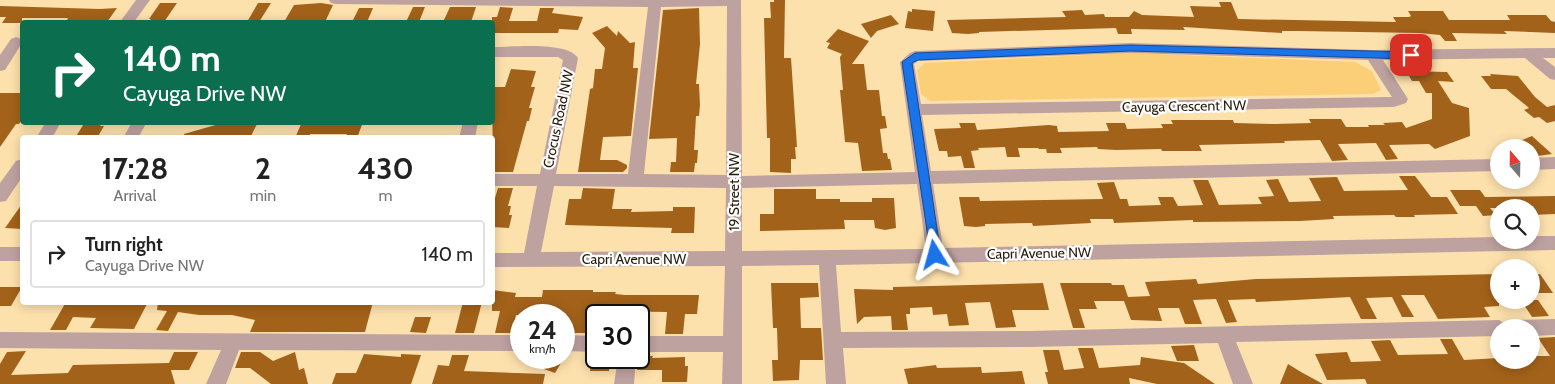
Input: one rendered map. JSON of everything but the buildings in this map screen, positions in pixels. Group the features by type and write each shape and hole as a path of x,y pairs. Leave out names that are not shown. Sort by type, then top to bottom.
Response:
{"street":[{"path":"129,20 144,0"},
{"path":"336,0 655,3 734,1"},
{"name":"19 Street NW","path":"732,384 734,1"},
{"path":"635,180 655,3"},
{"path":"0,42 20,42"},
{"path":"0,66 20,42"},
{"path":"935,255 907,62 915,56 1130,48 1372,55 1555,53"},
{"name":"Crocus Road NW","path":"495,52 560,52 571,58 531,259"},
{"path":"1529,54 1555,74"},
{"name":"Cayuga Crescent NW","path":"914,110 1394,102 1401,99 1372,55"},
{"path":"1540,164 1555,163"},
{"path":"495,180 734,182 1490,165"},
{"path":"0,196 15,172"},
{"name":"Capri Avenue NW","path":"495,260 827,258 1555,243"},
{"path":"0,254 20,254"},
{"path":"827,258 836,384"},
{"path":"1540,327 1555,327"},
{"path":"833,340 1028,339 1490,328"},
{"path":"1223,334 1243,384"},
{"path":"0,340 510,343"},
{"path":"216,384 233,342"},
{"path":"650,344 732,344"},
{"path":"624,384 626,369"}],"shaded area":[{"path":"1130,53 1355,62 1372,71 1381,90 1373,94 930,101 921,94 917,70 925,63"}],"route":[{"path":"935,255 907,62 915,56 1130,48 1411,55"}]}
